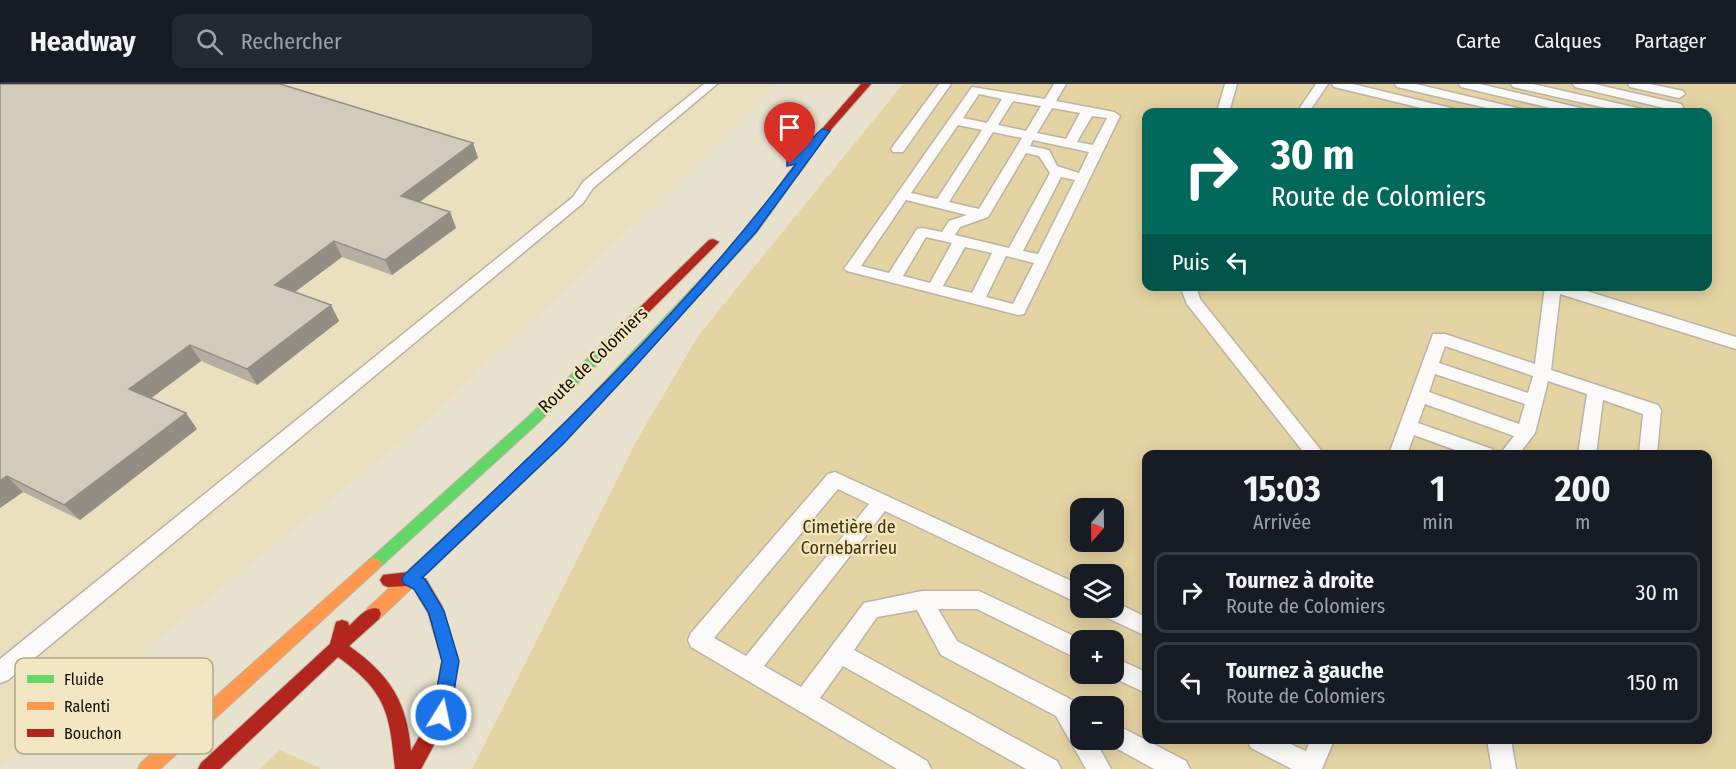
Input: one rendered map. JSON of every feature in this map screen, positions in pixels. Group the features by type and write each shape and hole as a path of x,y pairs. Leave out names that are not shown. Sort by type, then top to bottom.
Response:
{"main road":[{"name":"Route de Colomiers","path":"207,769 558,440 614,382 753,230 825,131 866,84"},
{"name":"Route de Colomiers","path":"765,188 825,131"},
{"name":"Route de Colomiers","path":"213,709 532,420 727,228"},
{"path":"404,769 401,726 390,690 364,663 338,647 354,581 410,579 420,584 436,611 450,661 441,715 411,769"},
{"name":"Route de Colomiers","path":"147,769 164,754"}],"lane":[{"path":"18,658 579,200 588,185 711,84"},
{"path":"898,149 945,84"},
{"path":"934,289 954,239 954,224 983,214 1060,84"},
{"path":"1224,108 1230,84"},
{"path":"1310,108 1322,84"},
{"path":"1338,84 1435,108"},
{"path":"1401,84 1500,108"},
{"path":"1465,84 1564,108"},
{"path":"1517,84 1621,108"},
{"path":"1579,84 1678,100 1634,84"},
{"path":"976,90 1049,102 1114,116 1018,310 852,268 976,90"},
{"path":"941,204 1010,96"},
{"path":"1069,145 1088,111"},
{"path":"955,120 990,128 1025,142 1044,153 1051,168 1057,172 1084,178"},
{"path":"1025,142 1069,145 1097,150"},
{"path":"976,300 1057,172"},
{"path":"903,195 983,214"},
{"path":"893,279 922,232 1043,260"},
{"path":"1190,291 1193,300 1312,450"},
{"path":"1512,450 1526,433 1542,373 1552,291"},
{"path":"1565,291 1736,343"},
{"path":"1399,450 1439,338 1652,410 1648,450"},
{"path":"1429,366 1534,401"},
{"path":"1588,450 1596,391"},
{"path":"1419,395 1526,433"},
{"path":"1408,426 1474,450"},
{"path":"919,769 699,640 835,479 1070,590"},
{"path":"749,669 882,501"},
{"path":"804,701 871,609 922,600 979,600 1070,645"},
{"path":"922,600 949,648 1070,711"},
{"path":"1124,617 1142,625"},
{"path":"840,653 1049,769"},
{"path":"0,673 15,661"},
{"path":"1124,672 1142,681"},
{"path":"1124,740 1178,769"},
{"path":"1267,744 1311,767 1320,744"},
{"path":"1500,744 1504,769"},
{"path":"1088,750 1099,769"}],"shaded area":[{"path":"0,84 776,84 673,187 428,420 135,658 15,658 15,754 17,754 0,768"}],"green space":[{"name":"Cimetière de Cornebarrieu","path":"903,84 1736,84 1736,769 472,769 636,442 698,336"},
{"path":"280,750 322,769 260,769"}],"building":[{"path":"0,84 280,84 473,143 401,196 450,212 385,260 334,241 275,285 331,305 247,369 190,345 129,389 186,413 64,505 7,476 0,481"}],"traffic: fast":[{"path":"612,382 753,230 794,173"},
{"path":"374,564 533,420 633,321"}],"traffic: slow":[{"path":"373,614 558,440 612,382"},
{"path":"213,709 374,564"},
{"path":"147,769 164,754"}],"traffic: jam":[{"path":"794,173 825,131 866,84"},
{"path":"633,321 713,242"},
{"path":"388,580 409,579 420,584 436,611 450,661 441,715 411,769"},
{"path":"207,769 373,614"},
{"path":"342,627 337,647 370,672 390,697 399,727 404,769"}],"route":[{"path":"441,715 450,661 436,611 420,584 410,579 558,440 628,367 753,230 825,131 790,164"}]}
